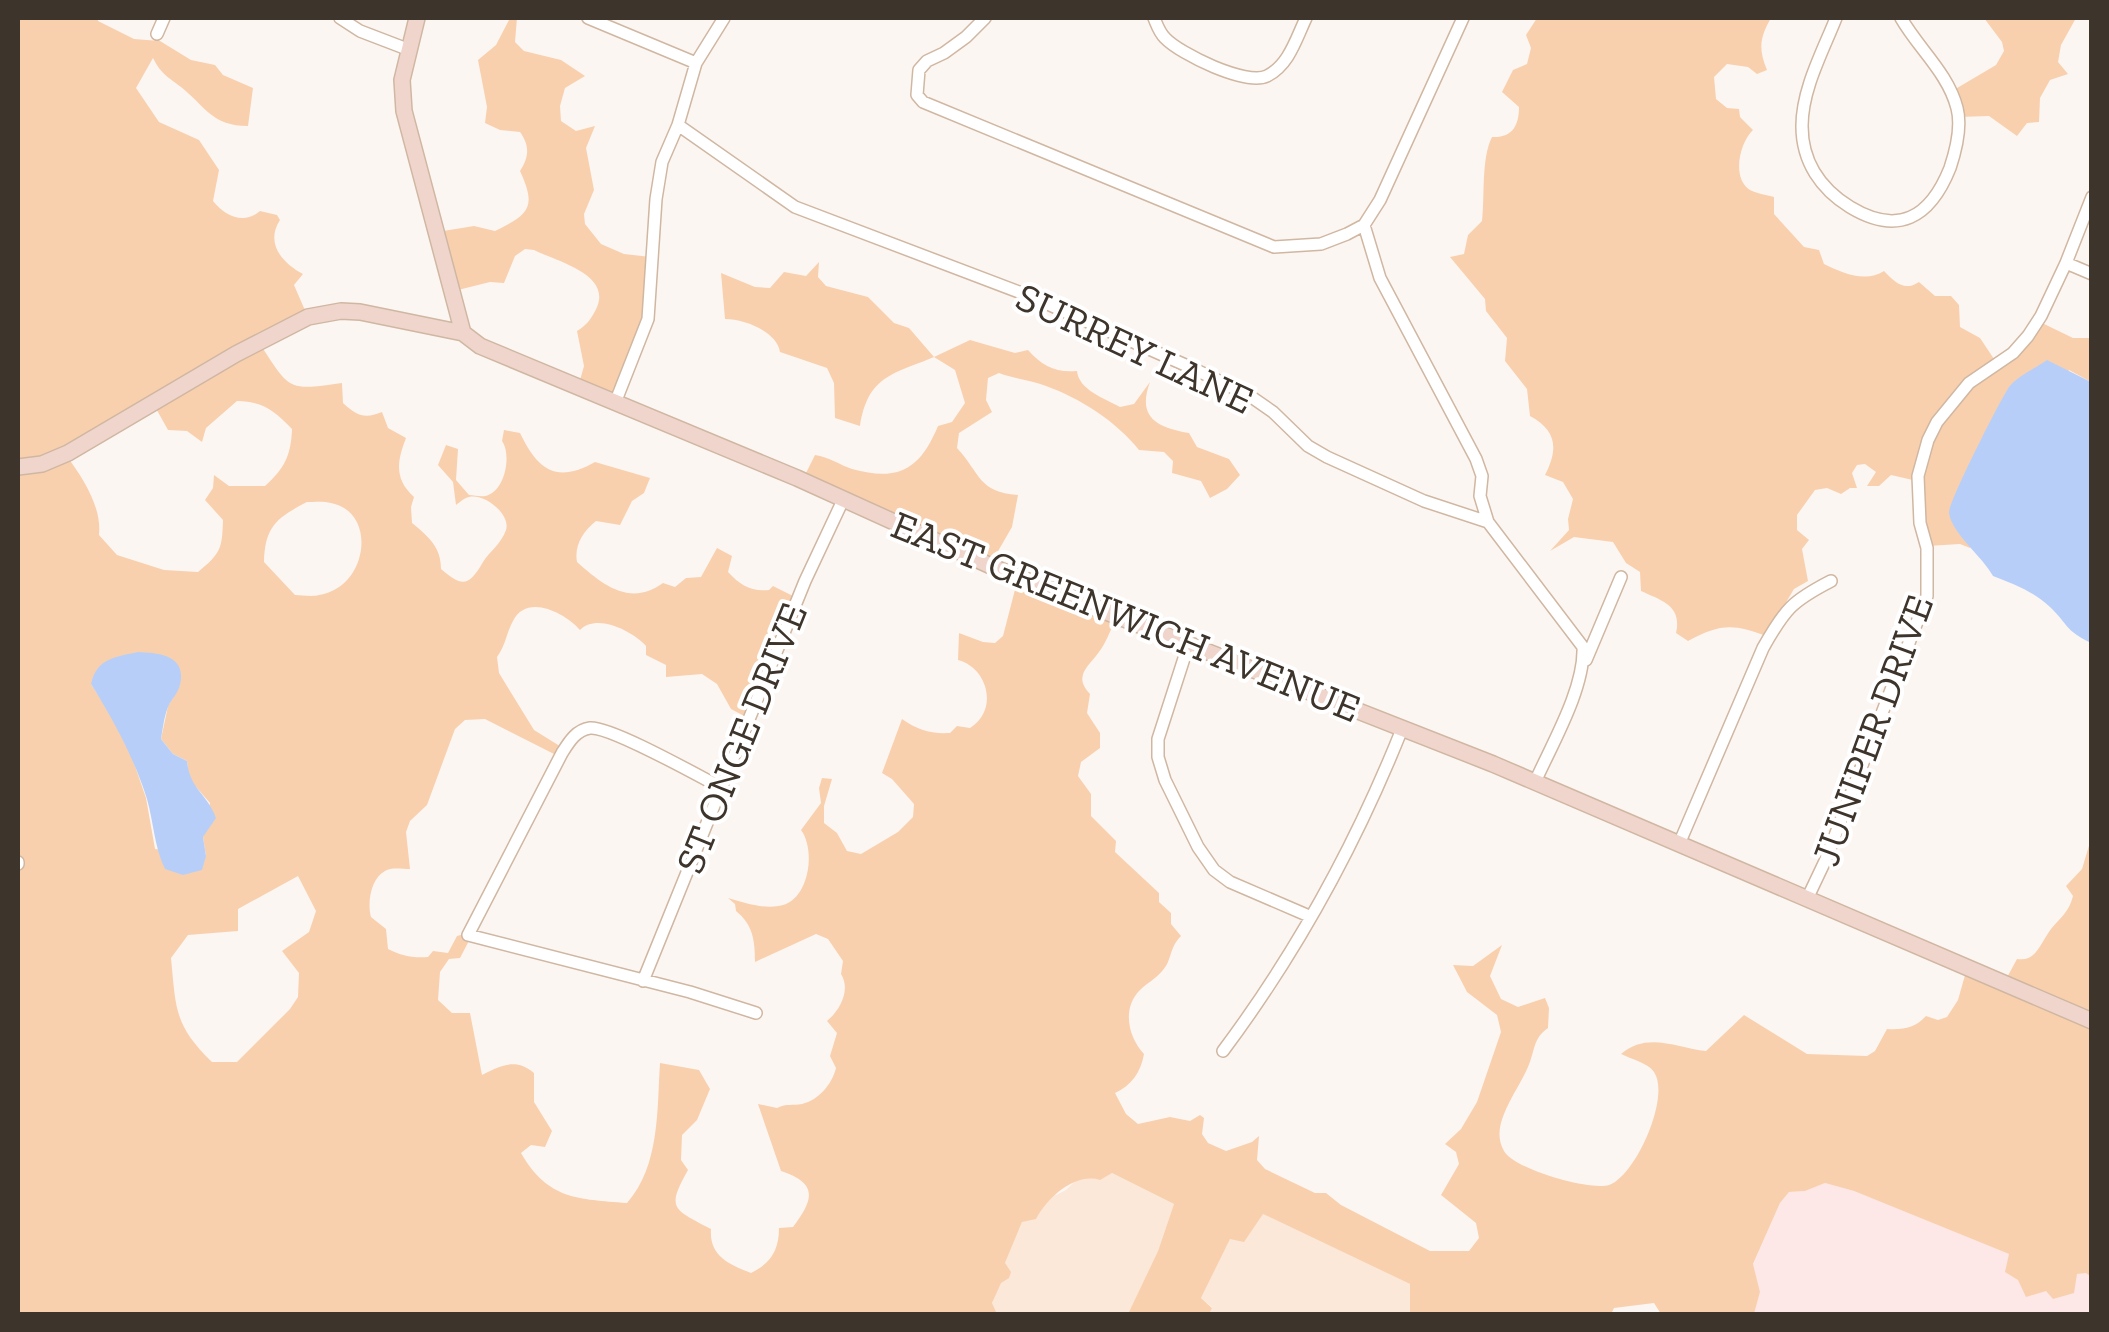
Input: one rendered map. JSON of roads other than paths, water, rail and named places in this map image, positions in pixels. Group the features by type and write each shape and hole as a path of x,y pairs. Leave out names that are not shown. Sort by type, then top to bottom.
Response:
{"street":[{"path":"157,34 164,18"},
{"path":"340,18 360,31 407,49"},
{"path":"417,18 402,80 404,111 463,334"},
{"path":"588,18 696,63"},
{"path":"616,404 648,319 662,162 678,126 696,63 724,18"},
{"path":"985,18 966,37 927,60 919,70 916,95 923,102 1274,247 1320,244 1364,224 1380,200 1463,18"},
{"path":"1154,18 1159,31 1178,49 1244,78 1260,78 1282,65 1306,18"},
{"path":"1836,18 1807,93 1802,124 1804,149 1810,168 1838,200 1872,220 1890,223 1905,221 1922,210 1938,190 1953,159 1958,136 1953,95 1901,18"},
{"name":"SURREY LANE","path":"678,126 795,206 1032,297 1192,368 1250,396 1308,446 1327,457 1424,501 1488,522"},
{"name":"JUNIPER DRIVE","path":"1807,900 1927,596 1927,548 1920,523 1918,476 1928,440 1937,422 1969,382 2013,352 2028,336 2066,263 2092,197"},
{"path":"1364,224 1380,278 1476,459 1488,522 1576,634 1583,647 1584,664"},
{"path":"2066,263 2092,274"},
{"name":"EAST GREENWICH AVENUE","path":"18,467 42,464 68,453 236,354 308,318 341,311 360,312 463,334 517,363 844,498 1002,572 1535,782 2092,1021"},
{"name":"ST ONGE DRIVE","path":"643,981 805,581 844,498"},
{"path":"1535,782 1621,576"},
{"path":"1679,844 1763,648 1796,599 1831,581"},
{"path":"1188,646 1158,740 1158,758 1165,780 1198,847 1214,870 1230,882 1310,916"},
{"path":"720,788 614,734 596,728 577,733 562,753 468,935 756,1013"},
{"path":"1223,1052 1261,1000 1352,846 1402,729"}],"water":[{"path":"2047,360 2091,382 2091,643 2071,630 2037,597 1993,576 1956,529 1949,513 1965,472 2009,387"},
{"path":"138,652 162,655 179,667 180,685 167,711 161,739 173,754 187,761 195,785 216,818 203,837 206,856 202,870 183,875 165,869 136,769 91,684 102,664"}]}
